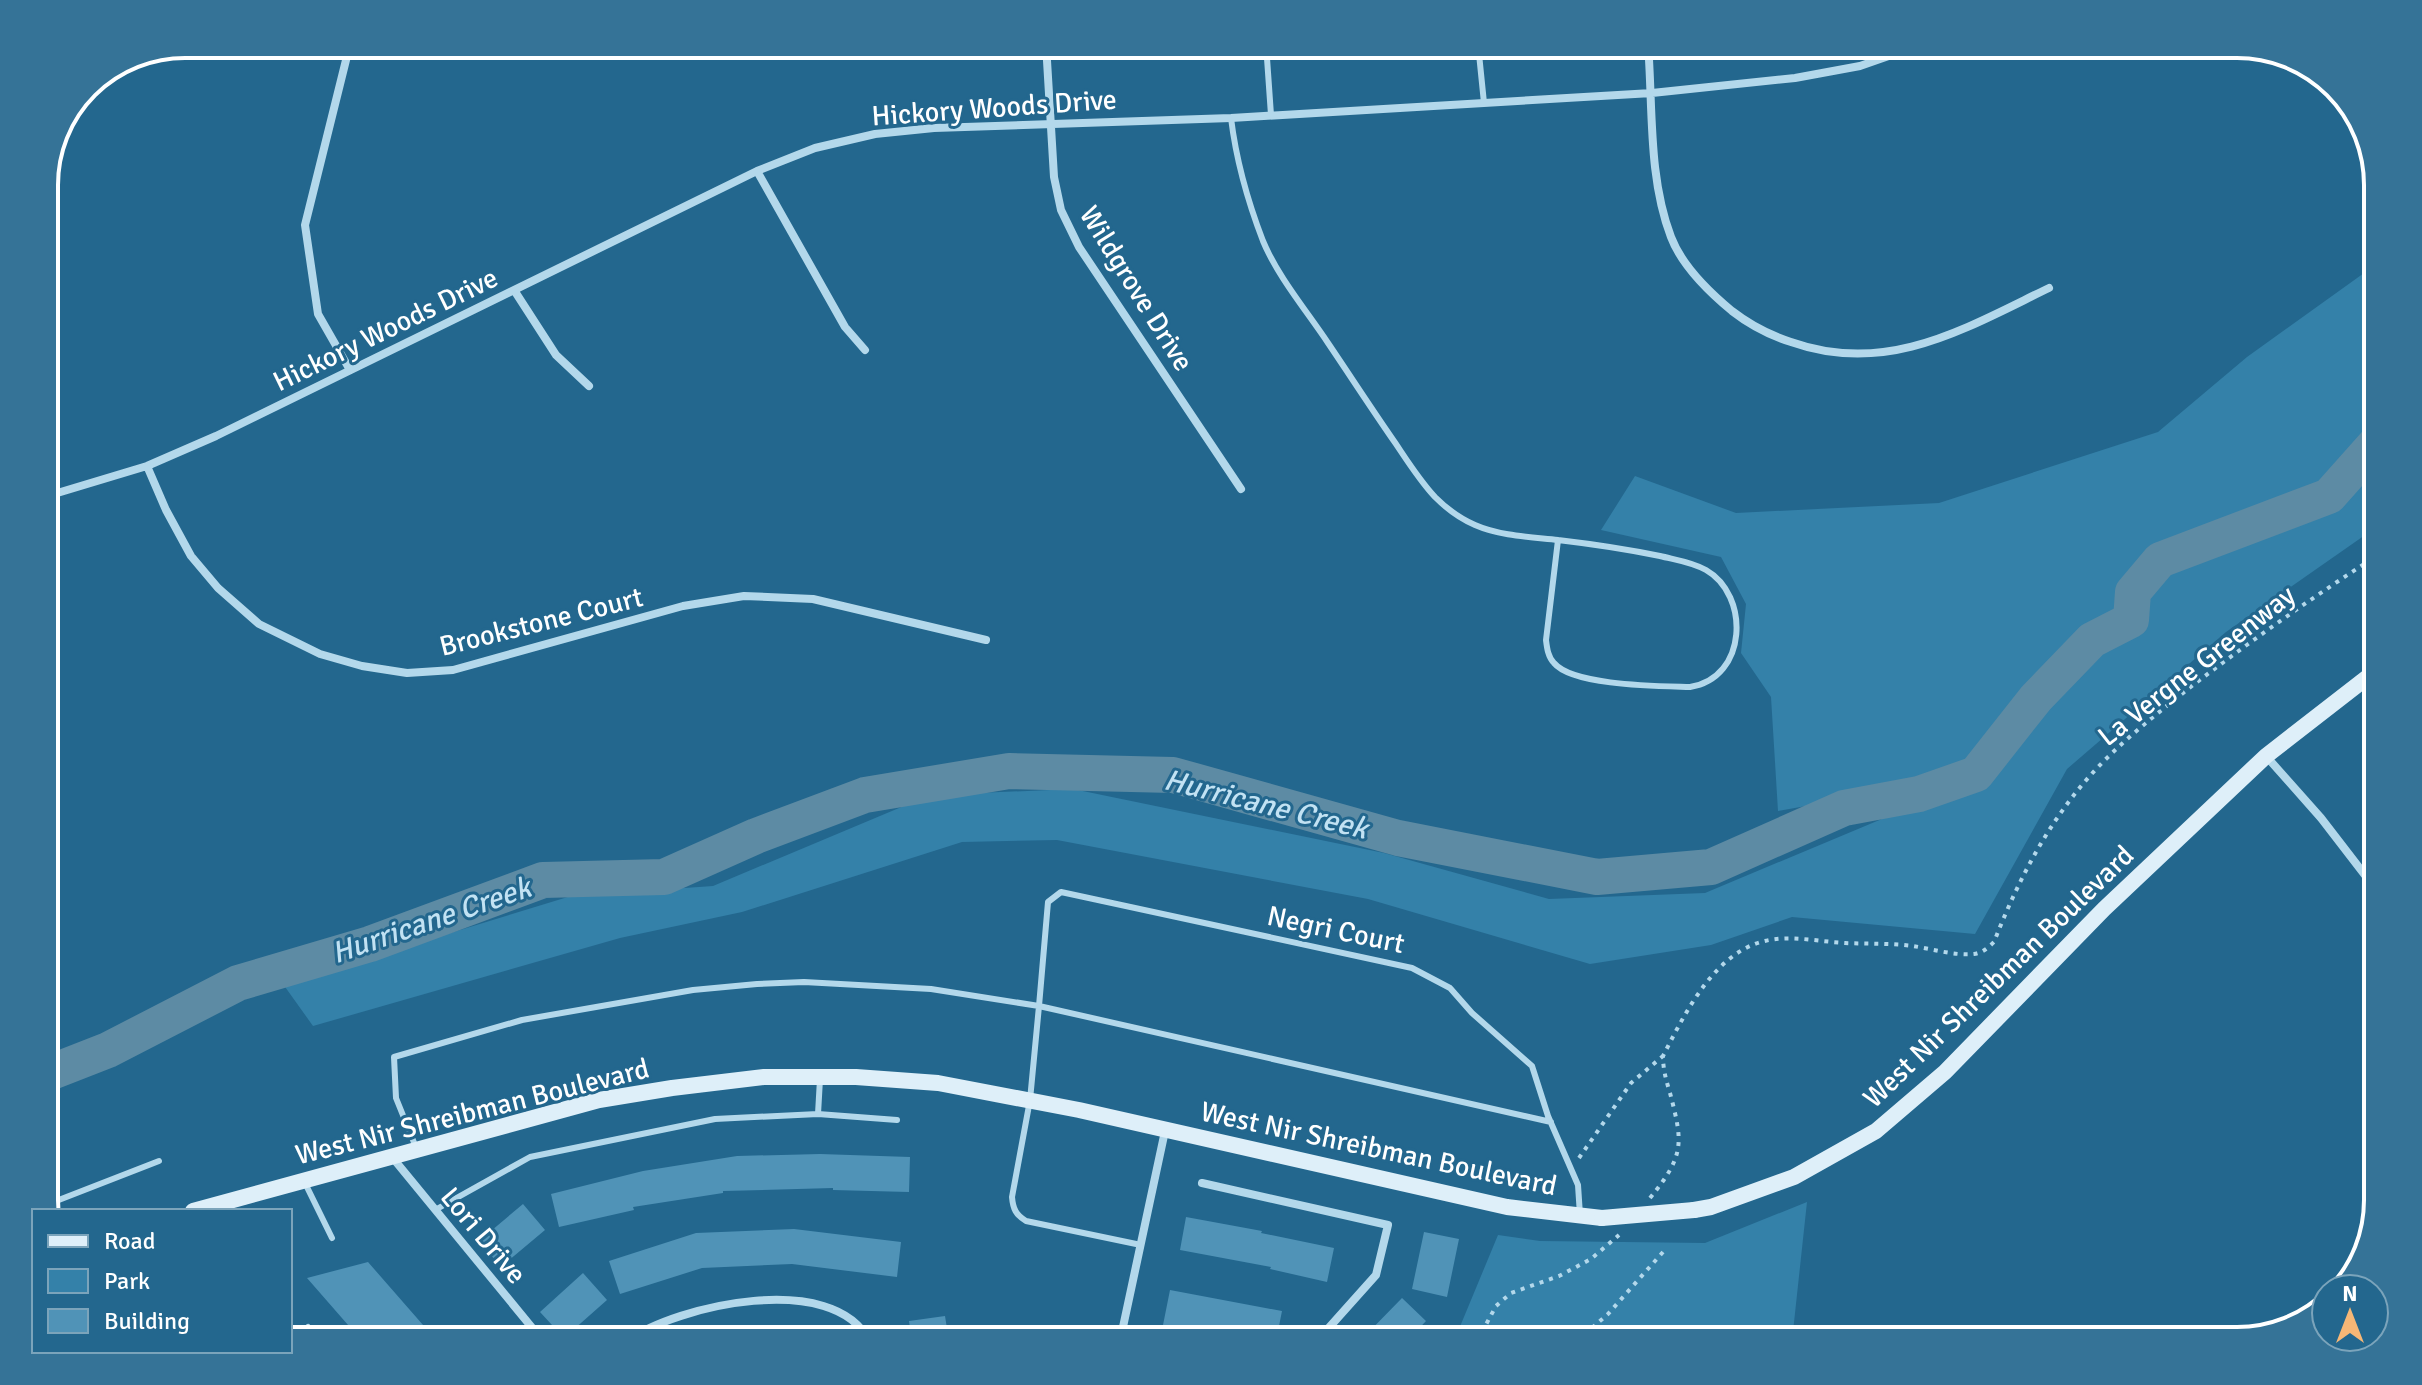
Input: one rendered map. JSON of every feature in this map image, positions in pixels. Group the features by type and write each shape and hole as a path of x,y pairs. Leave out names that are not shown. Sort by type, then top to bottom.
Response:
{"main road":[{"name":"West Nir Shreibman Boulevard","path":"200,1209 599,1100 764,1077 856,1077 938,1083 1030,1100 1507,1207 1602,1218 1711,1207 1794,1177 1876,1131 1945,1072 2104,909 2266,756 2364,680"}],"street":[{"path":"347,58 305,225 318,314 350,370"},
{"name":"Wildgrove Drive","path":"1047,58 1054,177 1061,210 1079,247 1241,489"},
{"path":"1649,58 1656,176 1671,238 1694,273 1713,294 1741,318 1769,335 1837,355 1881,354 1924,345 2049,288"},
{"name":"Hickory Woods Drive","path":"58,494 147,466 216,436 757,171 815,148 875,134 934,128 1231,118 1652,93 1795,78 1860,66 1883,58"},
{"path":"757,171 845,327 865,350"},
{"path":"514,290 556,355 589,386"},
{"name":"Brookstone Court","path":"147,466 191,556 218,588 259,624 320,654 362,666 407,673 453,670 683,606 744,596 813,599 986,640"},
{"path":"2266,756 2321,818 2364,874"},
{"path":"1123,1327 1165,1131"},
{"name":"Lori Drive","path":"391,1157 531,1327"},
{"path":"1202,1183 1388,1225 1376,1275 1330,1327"},
{"path":"652,1327 677,1316 744,1302 787,1301 818,1304 838,1311 858,1327"}],"lane":[{"path":"1267,58 1271,115"},
{"path":"1479,58 1484,103"},
{"path":"1231,118 1244,183 1264,243 1284,278 1436,499 1475,526 1627,549 1694,563 1710,572 1720,582 1735,613 1738,631 1726,667 1716,678 1690,687 1600,681 1568,673 1555,665 1548,654 1546,640 1558,540"},
{"name":"Negri Court","path":"1141,1245 1026,1221 1018,1216 1013,1207 1012,1197 1030,1100 1048,902 1061,892 1412,968 1450,988 1472,1013 1532,1066 1551,1122 1578,1185 1580,1215"},
{"path":"417,1150 396,1098 394,1057 522,1020 693,990 788,982 931,989 1039,1006 1551,1122"},
{"path":"818,1114 820,1077"},
{"path":"435,1210 530,1157 715,1119 818,1114 897,1120"},
{"path":"58,1200 159,1161"},
{"path":"304,1179 332,1238"}],"path":[{"name":"La Vergne Greenway","path":"1663,1056 1705,986 1740,950 1762,940 1797,937 1843,943 1903,944 1975,954 1987,949 1994,942 2026,870 2067,805 2089,777 2166,707 2222,663 2364,565"},
{"path":"1572,1169 1631,1083 1663,1056"},
{"path":"1642,1208 1672,1166 1681,1143 1663,1056"},
{"path":"1485,1327 1496,1306 1511,1293 1559,1276 1591,1259 1625,1228"},
{"path":"1593,1327 1663,1252"}],"green space":[{"path":"2364,273 2364,536 2226,632 2067,769 1975,934 1792,917 1711,945 1590,964 1368,899 1057,840 962,842 742,912 620,938 313,1026 283,984 571,896 713,886 930,795 1073,789 1384,853 1549,899 1705,893 1889,816 1873,794 1778,811 1771,697 1741,653 1746,604 1721,557 1601,530 1635,476 1736,513 1939,503 2158,432 2247,357"},
{"path":"1807,1202 1794,1327 1460,1327 1498,1235 1540,1241 1705,1243"}],"building":[{"path":"820,1154 910,1157 909,1192 833,1188 723,1191 633,1207 634,1210 559,1227 551,1194 643,1171 737,1156"},
{"path":"523,1204 545,1230 501,1267 479,1241"},
{"path":"1186,1217 1334,1248 1327,1282 1271,1267 1180,1250"},
{"path":"794,1229 901,1242 897,1277 792,1264 702,1268 620,1294 609,1261 696,1233"},
{"path":"1424,1232 1459,1239 1447,1297 1412,1289"},
{"path":"368,1262 425,1327 350,1327 307,1278"},
{"path":"583,1273 607,1300 576,1327 554,1327 540,1312"},
{"path":"1170,1290 1282,1311 1279,1327 1163,1325"},
{"path":"1402,1298 1426,1321 1420,1327 1374,1327"},
{"path":"945,1316 947,1327 910,1327 909,1321"}],"waterway":[{"name":"Hurricane Creek","path":"58,1070 108,1050 238,983 370,944 543,880 664,877 756,836 865,795 1009,771 1173,775 1398,838 1597,877 1711,867 1844,808 1919,794 1976,774 2036,698 2092,640 2131,620 2133,592 2160,560 2329,496 2364,457"}]}
